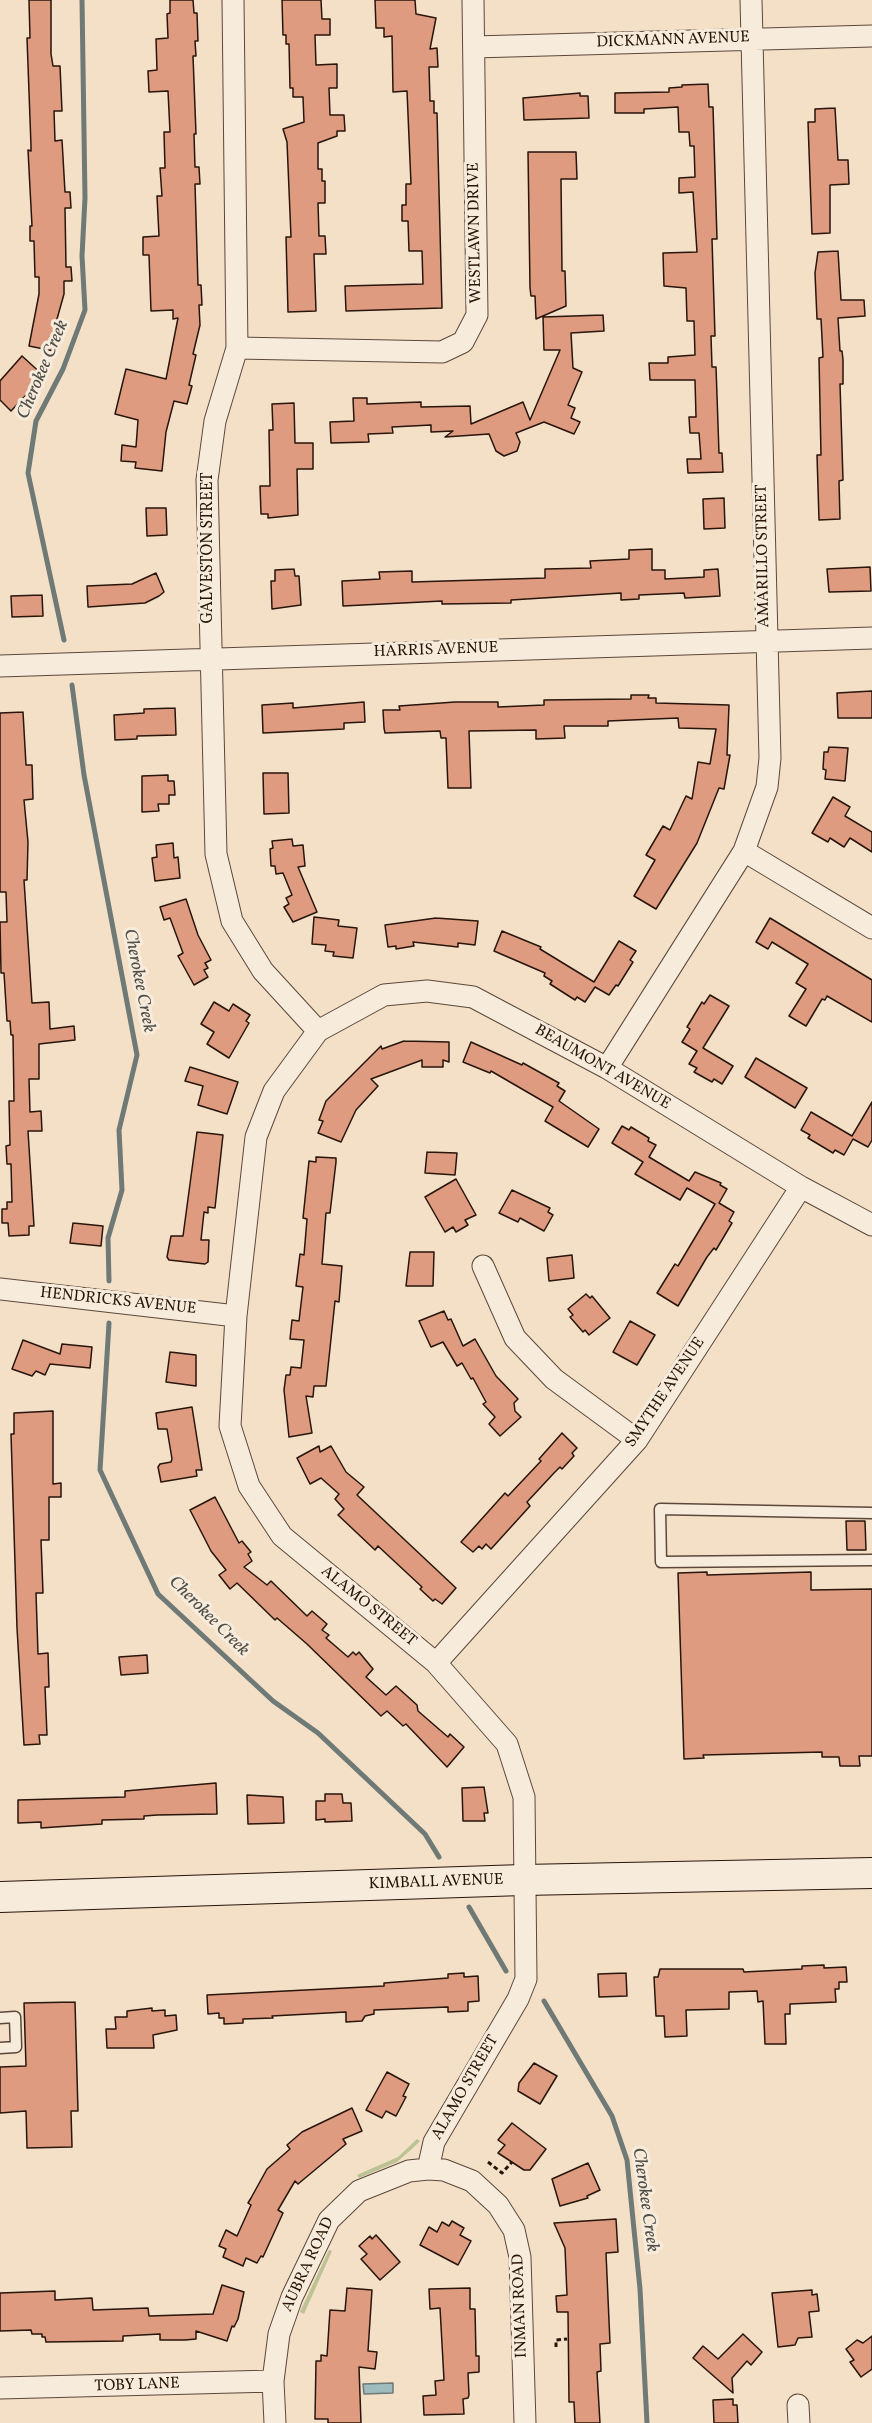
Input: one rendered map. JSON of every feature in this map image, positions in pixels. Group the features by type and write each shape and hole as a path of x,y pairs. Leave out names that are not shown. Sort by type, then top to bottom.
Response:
{"main road":[{"name":"KIMBALL AVENUE","path":"0,1897 523,1880 872,1873"}],"street":[{"name":"GALVESTON STREET","path":"233,0 237,348 214,421 207,480 216,854 232,921 263,971 318,1031"},
{"name":"WESTLAWN DRIVE","path":"237,348 442,352 463,342 477,315 473,0"},
{"name":"AMARILLO STREET","path":"607,1068 744,851 768,777 770,758 765,641 751,0"},
{"name":"DICKMANN AVENUE","path":"474,47 872,36"},
{"name":"HARRIS AVENUE","path":"0,666 872,638"},
{"path":"744,851 872,928"},
{"name":"BEAUMONT AVENUE","path":"318,1031 384,995 427,991 473,997 607,1068 801,1187 872,1225"},
{"name":"ALAMO STREET","path":"318,1031 274,1091 256,1137 236,1316 230,1426 249,1486 282,1536 436,1662 507,1744 524,1797 523,1880 526,1979 518,1999 434,2142 428,2169"},
{"name":"SMYTHE AVENUE","path":"436,1662 638,1440 801,1187"},
{"path":"483,1266 515,1338 554,1379 638,1440"},
{"name":"HENDRICKS AVENUE","path":"0,1289 236,1316"},
{"name":"AUBRA ROAD","path":"274,2423 273,2381 276,2351 286,2313 334,2212 359,2192 409,2171 428,2169"},
{"name":"INMAN ROAD","path":"428,2169 444,2170 472,2181 498,2205 514,2230 520,2257 525,2423"},
{"name":"TOBY LANE","path":"0,2388 273,2381"}],"lane":[{"path":"872,1513 660,1509 661,1562 872,1560"},
{"path":"0,2018 15,2017 16,2047 0,2048"}],"path":[{"path":"488,2162 502,2173 512,2162"},
{"path":"556,2347 556,2340 567,2339"}],"green space":[{"path":"417,2139 420,2141 397,2162 359,2178 357,2175 398,2157"},
{"path":"329,2250 332,2251 304,2314 300,2312"}],"water":[{"path":"393,2383 393,2393 364,2394 363,2384"}],"building":[{"path":"29,0 51,0 51,54 53,66 60,66 62,111 54,111 55,141 62,140 65,192 70,192 71,208 65,208 66,267 71,267 72,281 64,281 64,294 57,319 62,320 54,351 29,346 39,294 39,277 35,277 34,241 30,241 30,226 32,226 28,150 31,151 31,146 27,38 30,38"},
{"path":"170,0 193,0 194,13 197,13 198,41 195,41 196,56 193,56 196,134 194,134 195,167 199,167 200,184 195,184 198,285 201,285 202,305 199,305 200,325 189,385 192,386 187,404 174,401 166,432 162,471 135,468 136,462 121,461 122,445 136,447 138,420 115,414 126,369 166,379 178,318 173,319 173,310 151,311 149,255 143,255 143,237 159,236 157,196 162,196 160,168 165,168 164,132 170,132 168,91 149,92 148,71 157,70 156,39 168,38 167,14 170,13"},
{"path":"282,0 321,0 322,19 330,19 330,35 315,35 316,65 337,64 337,88 329,88 330,115 344,115 345,131 337,131 337,136 318,143 318,169 322,169 322,181 325,181 325,203 318,203 319,236 325,236 326,254 314,254 316,311 288,312 286,237 291,237 287,142 283,129 304,122 303,97 293,97 293,88 290,88 289,44 286,44 286,35 283,35"},
{"path":"375,0 415,0 416,14 436,18 430,49 437,48 438,67 429,67 430,101 434,101 434,113 437,113 442,308 346,311 345,286 423,284 422,251 409,251 408,221 402,221 402,205 406,205 406,184 411,184 407,91 393,92 392,36 384,37 384,28 376,28"},
{"path":"708,84 709,107 713,107 717,239 712,239 715,336 711,336 712,367 716,367 719,453 722,453 723,472 688,473 687,459 701,459 699,433 690,433 689,417 696,417 695,380 650,380 649,363 668,363 668,357 695,355 694,321 687,321 686,288 664,286 663,253 697,252 693,192 679,193 679,178 695,177 694,146 690,146 689,132 679,132 678,107 644,109 644,113 615,113 615,93 669,92 669,88 682,87 682,85"},
{"path":"580,93 580,96 588,96 589,118 524,120 523,98"},
{"path":"835,108 838,160 848,160 849,184 830,185 830,233 812,234 808,122 815,122 815,109"},
{"path":"528,152 576,152 577,179 561,179 562,271 565,271 566,306 536,319 535,296 531,296 530,288"},
{"path":"838,251 841,300 864,300 865,316 838,318 840,351 842,351 843,360 843,384 840,384 843,480 839,481 840,519 819,520 817,455 821,455 819,358 823,357 821,319 817,319 815,273 818,252"},
{"path":"603,315 604,331 571,333 573,368 582,372 568,405 575,408 571,418 580,422 574,434 544,422 516,433 520,442 517,451 504,456 496,451 489,434 445,437 453,431 431,432 431,425 392,427 393,433 368,434 369,442 331,443 330,422 354,421 353,398 367,398 367,404 421,402 421,407 470,406 471,424 523,402 530,420 560,350 544,350 543,317"},
{"path":"22,356 44,376 11,411 0,400 0,381"},
{"path":"294,403 295,443 313,443 313,469 297,469 298,515 268,518 268,514 261,514 260,486 270,486 269,430 273,430 272,404"},
{"path":"724,498 725,528 704,529 703,499"},
{"path":"146,508 166,508 167,535 147,536"},
{"path":"652,549 652,570 665,570 665,579 704,577 704,570 718,569 720,596 685,598 684,593 639,595 639,599 621,600 621,593 511,600 511,603 442,604 442,601 343,606 342,581 380,579 379,572 412,571 412,582 545,578 545,569 591,568 590,561 629,559 629,550"},
{"path":"870,567 871,591 829,592 827,569"},
{"path":"294,569 295,576 299,576 301,605 272,609 271,581 275,581 275,570"},
{"path":"156,573 164,592 145,603 88,607 87,586 132,584"},
{"path":"42,595 43,616 12,617 11,596"},
{"path":"872,691 872,718 838,718 837,693"},
{"path":"631,695 649,695 648,698 656,698 656,703 729,705 727,755 730,755 724,789 719,788 697,843 656,909 634,896 655,860 646,855 663,826 670,830 686,796 692,799 698,762 710,764 716,729 679,728 678,718 608,721 608,726 564,726 565,738 536,739 536,730 469,731 471,788 448,788 446,738 441,738 440,731 385,733 384,728 383,710 400,710 399,706 455,702 498,702 498,707 544,705 544,700 631,699"},
{"path":"364,702 365,722 344,723 344,729 263,733 262,705 293,703 293,708"},
{"path":"175,708 176,735 137,736 137,739 115,740 114,715 144,713 144,709"},
{"path":"23,712 26,765 32,765 33,799 24,800 28,842 27,880 24,880 32,1003 49,1002 50,1029 74,1026 75,1040 39,1044 39,1079 29,1079 30,1112 41,1111 42,1131 28,1131 34,1226 29,1226 29,1235 9,1236 8,1223 2,1223 2,1209 7,1209 7,1202 12,1202 11,1164 7,1164 6,1146 10,1145 9,1101 14,1101 13,1035 11,1035 10,1021 7,1021 4,973 1,973 0,922 7,922 6,892 0,892 0,713"},
{"path":"829,747 848,748 845,781 825,779 824,752 828,752"},
{"path":"263,773 288,773 289,813 264,814"},
{"path":"168,775 168,781 174,781 175,795 169,795 169,804 158,804 159,811 142,812 142,776"},
{"path":"833,797 850,807 845,816 872,832 872,852 850,838 844,847 830,838 828,842 812,833"},
{"path":"292,839 293,846 303,845 305,866 298,867 317,912 293,922 284,907 289,904 286,898 292,895 283,873 276,874 275,866 271,866 270,849 273,848 272,841"},
{"path":"173,843 174,858 178,857 180,878 155,881 152,858 157,857 156,845"},
{"path":"186,899 198,935 211,960 205,963 208,968 204,970 208,977 194,985 178,956 183,953 170,918 164,920 160,907"},
{"path":"314,917 339,920 338,926 357,928 353,958 333,956 334,952 325,951 326,945 312,944"},
{"path":"436,918 478,921 475,945 458,943 458,947 413,942 414,946 396,949 396,946 388,947 385,925"},
{"path":"770,918 872,980 872,1022 827,996 825,1000 822,999 806,1026 789,1016 806,989 796,983 808,964 772,942 768,949 756,942"},
{"path":"502,931 541,947 540,949 594,982 619,941 636,951 630,960 633,962 618,986 616,985 609,995 595,987 585,1002 577,997 575,1000 550,984 552,981 544,976 545,973 494,951"},
{"path":"710,995 729,1006 703,1048 733,1066 722,1084 714,1079 712,1082 694,1072 697,1068 689,1064 697,1051 682,1042 690,1029 687,1027 702,1002 704,1004"},
{"path":"214,1002 229,1011 233,1004 250,1015 246,1021 249,1023 229,1058 207,1044 214,1032 201,1024"},
{"path":"404,1041 449,1042 449,1062 443,1060 443,1067 422,1067 422,1060 371,1079 378,1086 356,1110 341,1142 318,1133 323,1121 319,1120 326,1101 381,1046 382,1049"},
{"path":"471,1042 522,1065 523,1063 559,1083 557,1086 565,1091 559,1101 599,1129 588,1147 545,1121 553,1107 491,1071 490,1073 463,1062"},
{"path":"756,1058 807,1088 795,1108 745,1077"},
{"path":"190,1067 238,1082 227,1114 198,1105 203,1086 185,1081"},
{"path":"872,1102 872,1140 868,1147 853,1139 844,1155 835,1150 833,1153 808,1138 810,1135 801,1130 811,1112 852,1136"},
{"path":"622,1126 629,1130 631,1127 649,1138 648,1141 656,1145 649,1157 689,1181 695,1172 721,1183 720,1185 727,1189 719,1203 734,1212 729,1221 732,1223 716,1250 714,1248 707,1257 678,1306 657,1293 675,1264 678,1266 715,1204 687,1188 680,1200 635,1174 643,1162 612,1143"},
{"path":"197,1132 223,1135 215,1208 208,1207 208,1213 204,1212 201,1240 209,1240 208,1262 205,1264 169,1260 167,1257 171,1236 183,1236"},
{"path":"427,1152 457,1153 455,1175 425,1173"},
{"path":"316,1157 336,1158 330,1213 326,1213 322,1264 342,1266 339,1302 335,1301 326,1386 314,1386 313,1397 306,1396 312,1433 289,1437 284,1390 286,1375 290,1375 291,1367 301,1368 304,1340 290,1339 292,1320 299,1321 303,1287 296,1286 300,1254 304,1255 307,1219 303,1218 309,1161 316,1162"},
{"path":"456,1179 476,1215 465,1220 468,1225 456,1232 453,1227 445,1232 425,1197"},
{"path":"512,1190 550,1208 548,1212 553,1215 544,1231 520,1218 518,1222 499,1213"},
{"path":"73,1223 103,1226 101,1246 70,1243"},
{"path":"410,1252 434,1252 433,1286 406,1286"},
{"path":"572,1255 574,1278 549,1281 547,1258"},
{"path":"586,1294 590,1298 592,1296 610,1318 589,1335 585,1330 583,1332 570,1317 573,1315 568,1309"},
{"path":"444,1311 448,1320 451,1319 463,1346 475,1339 496,1376 518,1399 514,1403 515,1411 521,1417 500,1436 489,1424 495,1417 483,1404 486,1402 473,1378 471,1379 462,1363 457,1366 443,1342 431,1347 419,1321"},
{"path":"630,1321 655,1335 637,1365 613,1352"},
{"path":"23,1340 60,1354 62,1344 92,1347 90,1368 50,1364 45,1375 36,1371 32,1376 12,1369"},
{"path":"170,1352 196,1355 196,1386 166,1382"},
{"path":"192,1407 202,1470 196,1470 197,1476 161,1482 158,1467 160,1464 171,1462 172,1459 167,1429 158,1429 156,1413"},
{"path":"53,1411 53,1484 61,1483 61,1497 49,1497 49,1540 41,1540 43,1593 36,1593 38,1654 48,1653 49,1687 45,1687 47,1735 39,1735 40,1744 24,1745 17,1628 11,1434 14,1434 14,1413"},
{"path":"562,1433 577,1448 572,1453 574,1456 562,1469 560,1467 527,1502 530,1506 491,1549 486,1544 482,1549 479,1546 473,1552 461,1542 505,1493 508,1496 541,1461 539,1459"},
{"path":"319,1446 320,1452 331,1446 346,1472 364,1487 357,1495 456,1588 442,1604 435,1599 433,1601 420,1589 422,1587 378,1546 375,1550 338,1515 344,1509 335,1499 339,1494 321,1478 310,1484 297,1458"},
{"path":"215,1497 239,1543 242,1541 251,1552 248,1554 252,1561 244,1567 267,1585 271,1581 307,1616 312,1611 327,1624 322,1630 329,1635 326,1638 348,1657 353,1652 356,1655 359,1652 373,1669 366,1677 386,1695 396,1686 417,1705 418,1711 448,1737 450,1734 464,1747 447,1767 406,1724 403,1726 387,1711 381,1716 307,1644 277,1618 275,1620 237,1583 230,1589 219,1575 226,1570 211,1551 190,1510"},
{"path":"846,1521 865,1521 866,1550 847,1550"},
{"path":"707,1572 707,1575 811,1572 811,1590 872,1589 872,1756 859,1756 860,1766 840,1766 839,1757 822,1757 822,1752 703,1755 704,1758 684,1759 678,1573"},
{"path":"147,1655 148,1673 121,1675 119,1657"},
{"path":"216,1783 217,1814 144,1816 144,1819 102,1820 102,1824 41,1828 41,1822 18,1823 18,1800 125,1797 125,1791"},
{"path":"484,1787 488,1813 484,1813 485,1821 463,1821 462,1788"},
{"path":"325,1794 342,1794 343,1803 351,1803 352,1821 316,1820 316,1801 325,1801"},
{"path":"247,1795 283,1797 284,1823 248,1824"},
{"path":"824,1965 824,1968 846,1967 847,1982 839,1982 839,1989 835,1989 836,2002 790,2004 790,2014 785,2014 786,2044 765,2044 763,2001 758,2002 757,1991 729,1992 729,2009 686,2010 687,2036 665,2037 664,2016 656,2016 654,1977 658,1977 660,1969 743,1969 744,1972 802,1969 802,1966"},
{"path":"464,1973 464,1977 478,1976 479,2001 468,2002 468,2011 448,2012 448,2007 374,2010 374,2014 365,2016 362,2021 346,2022 346,2012 272,2016 273,2018 243,2019 243,2023 224,2024 224,2018 219,2018 219,2013 208,2014 207,1995 384,1986 384,1983 448,1978 448,1974"},
{"path":"626,1973 627,1996 599,1997 598,1974"},
{"path":"75,2002 78,2111 71,2111 72,2147 27,2148 26,2111 0,2113 0,2067 26,2066 24,2003"},
{"path":"152,2008 152,2011 165,2010 165,2016 176,2015 177,2030 153,2035 154,2048 107,2048 106,2029 116,2029 115,2017 127,2017 127,2011"},
{"path":"534,2063 557,2076 540,2104 518,2091 519,2083"},
{"path":"387,2072 409,2084 403,2096 406,2097 396,2116 386,2111 382,2118 366,2110"},
{"path":"352,2108 362,2131 343,2139 346,2144 298,2184 295,2181 278,2210 283,2213 263,2257 261,2256 257,2263 246,2258 243,2266 223,2257 226,2249 219,2246 226,2230 237,2236 251,2205 248,2203 267,2169 290,2149 287,2145 302,2132"},
{"path":"512,2123 546,2149 530,2170 524,2170 498,2153 505,2145 498,2140"},
{"path":"588,2163 600,2190 587,2196 588,2198 560,2206 552,2179"},
{"path":"616,2219 618,2252 606,2253 610,2343 600,2344 601,2371 597,2372 600,2423 575,2423 574,2402 569,2402 568,2312 557,2312 556,2296 567,2295 565,2248 554,2223"},
{"path":"452,2221 464,2228 460,2235 471,2241 458,2265 420,2245 429,2227 437,2232 442,2222 449,2226"},
{"path":"376,2235 400,2262 380,2280 361,2259 367,2254 359,2246 370,2236 372,2239"},
{"path":"222,2285 244,2292 238,2319 234,2327 232,2326 227,2341 196,2331 196,2339 185,2340 160,2340 160,2334 123,2336 123,2341 46,2342 42,2334 32,2334 31,2330 0,2331 0,2293 55,2291 55,2300 92,2298 93,2310 148,2308 149,2316 213,2314"},
{"path":"347,2288 372,2290 368,2351 377,2352 375,2369 359,2367 361,2423 328,2423 328,2419 315,2419 316,2361 321,2361 321,2355 327,2356 330,2310 345,2311"},
{"path":"470,2288 470,2309 475,2309 476,2356 479,2356 479,2372 468,2373 469,2395 468,2398 463,2399 464,2414 424,2415 423,2396 436,2395 435,2381 444,2380 440,2308 430,2309 429,2289"},
{"path":"812,2290 812,2295 817,2294 819,2311 809,2312 812,2337 798,2338 795,2345 778,2347 772,2293"},
{"path":"743,2334 762,2352 751,2365 747,2361 732,2378 733,2393 693,2358 703,2346 718,2359"},
{"path":"872,2336 872,2369 861,2377 850,2362 854,2360 846,2349 857,2340 863,2343"},
{"path":"733,2399 733,2405 737,2405 738,2423 714,2423 713,2400"}],"waterway":[{"name":"Cherokee Creek","path":"64,640 28,473 36,421 63,369 85,310 82,256 85,198 82,0"},
{"name":"Cherokee Creek","path":"72,685 84,775 137,1055 119,1130 122,1190 108,1238 109,1281"},
{"name":"Cherokee Creek","path":"109,1323 100,1470 158,1594 273,1701 318,1733 425,1834 439,1857"},
{"name":"Cherokee Creek","path":"469,1907 506,1971"},
{"name":"Cherokee Creek","path":"544,2001 612,2116 627,2160 640,2289 647,2423"}]}
